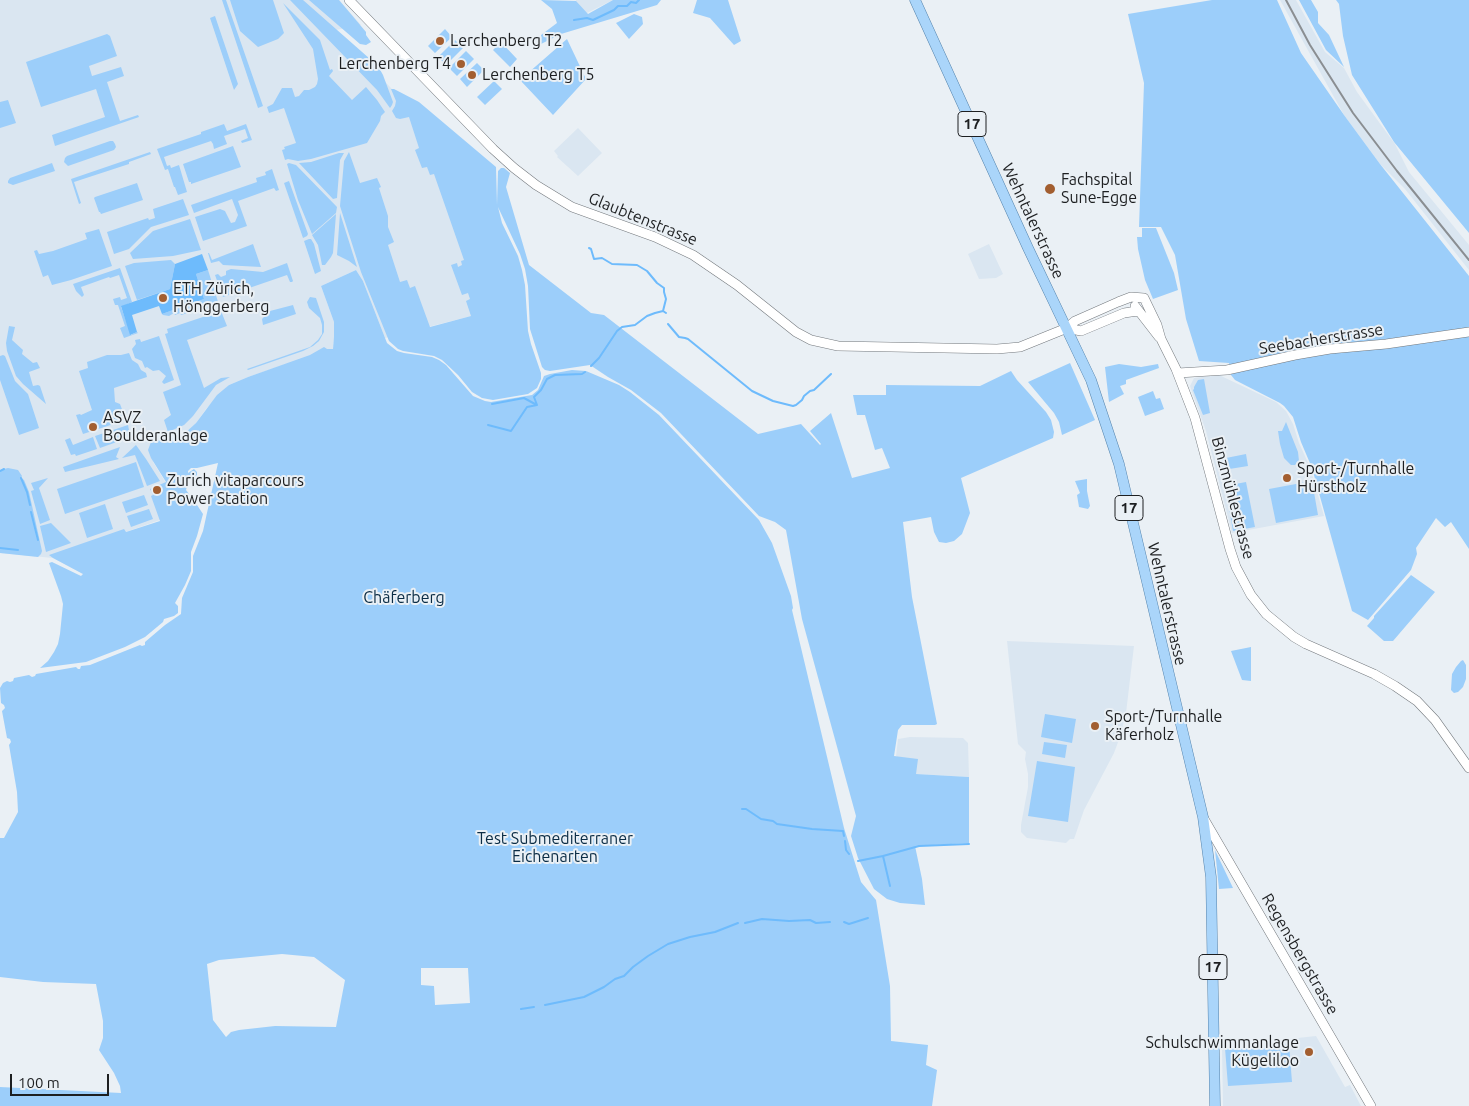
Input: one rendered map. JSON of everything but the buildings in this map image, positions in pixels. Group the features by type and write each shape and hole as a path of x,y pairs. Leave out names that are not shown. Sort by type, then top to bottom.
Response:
{"main road":[{"name":"Wehntalerstrasse","path":"914,0 1091,380 1119,464 1203,817 1212,878 1215,1106"}],"street":[{"name":"Glaubtenstrasse","path":"349,0 494,149 536,185 572,207 661,239 693,255 737,285 789,327 811,340 838,346 997,349 1020,347 1067,328"},
{"path":"1131,297 1144,298 1138,311 1124,313 1081,331 1067,328 1075,321 1118,302 1131,297"},
{"name":"Binzmühlestrasse","path":"1131,297 1138,311 1161,339"},
{"name":"Binzmühlestrasse","path":"1144,298 1178,374 1198,427 1230,549 1236,567 1254,600 1266,614 1294,637 1374,674 1416,701 1435,720 1469,768"},
{"name":"Seebacherstrasse","path":"1178,374 1227,370 1330,349 1386,344 1469,332"},
{"name":"Regensbergstrasse","path":"1203,817 1371,1106"}],"shaded area":[{"name":"ETH Zürich, Hönggerberg","path":"0,0 339,0 361,25 336,30 427,126 491,311 385,338 363,281 356,270 321,286 334,322 333,349 321,350 310,356 229,385 185,433 172,438 151,442 153,462 166,483 160,520 100,541 83,574 53,558 0,553"},
{"path":"576,0 613,0 587,13 573,10"},
{"path":"1280,0 1296,0 1325,52 1344,68 1357,92 1395,144 1409,172 1469,245 1469,270 1405,189 1380,164 1344,115"},
{"path":"578,128 602,153 578,176 557,157 554,151"},
{"path":"989,244 1003,274 996,278 979,279 968,254"},
{"path":"202,254 208,270 196,274 204,299 162,314 159,306 132,315 137,332 130,335 121,306 170,289 175,264"},
{"path":"1219,375 1276,402 1286,411 1310,467 1324,516 1232,533 1206,431 1190,386 1194,378"},
{"path":"1007,641 1134,646 1126,713 1120,737 1114,753 1084,810 1074,839 1070,839 1066,843 1027,838 1021,832 1028,787 1028,774 1025,759 1026,752 1018,744"},
{"path":"910,737 963,738 968,743 969,777 915,774 896,756 898,739"},
{"path":"1316,1036 1345,1087 1350,1085 1361,1106 1223,1106 1222,1049 1224,1046"}],"green space":[{"path":"222,0 226,0 263,106 258,108"},
{"path":"230,0 273,0 284,33 278,39 258,47 240,31"},
{"path":"290,0 303,0 378,66 393,102 390,108 377,90"},
{"path":"309,0 339,0 366,32 371,42 366,45 360,44"},
{"path":"541,0 576,1 588,14 613,0 661,0 657,5 561,34 541,44 541,35 557,23 552,9"},
{"path":"697,0 728,0 741,41 734,45 710,18 693,13"},
{"path":"1212,0 1277,0 1301,53 1344,115 1380,164 1469,276 1469,549 1451,522 1445,527 1436,518 1416,548 1417,554 1411,570 1368,620 1352,611 1312,468 1293,417 1280,403 1235,380 1231,375 1229,363 1199,361 1186,319 1175,255 1161,227 1139,227 1144,83 1128,14"},
{"path":"1299,0 1311,0 1318,12 1318,23 1329,35 1344,67 1326,50"},
{"path":"1336,0 1469,0 1469,233 1394,142 1352,75 1343,36 1339,4"},
{"path":"283,3 320,40 330,70 332,69 333,71 329,76 352,100 366,87 385,112 367,143 311,159 285,160 282,150 285,149 284,147 296,143 284,108 269,113 267,107 273,104 282,88 292,88 295,97 299,96 304,90 315,87 318,79 313,49"},
{"path":"634,14 642,17 643,24 629,39 616,23"},
{"path":"215,16 238,84 234,90 210,18"},
{"name":"Lerchenberg T2","path":"445,29 452,37 435,53 428,46"},
{"path":"107,34 110,36 117,56 89,66 92,76 121,67 124,76 107,82 120,121 138,115 139,117 55,146 52,135 105,117 96,89 41,107 26,62"},
{"path":"567,39 586,79 553,115 520,80"},
{"path":"455,40 463,48 446,65 438,57"},
{"path":"501,42 517,59 510,67 493,50"},
{"name":"Lerchenberg T4","path":"466,51 474,59 457,76 449,68"},
{"name":"Lerchenberg T5","path":"477,63 484,70 467,87 460,79"},
{"path":"494,81 502,89 485,105 477,97"},
{"path":"391,89 419,102 496,167 497,205 498,171 504,168 510,173 506,187 529,265 591,313 604,315 758,434 801,424 820,445 810,431 831,413 852,478 890,468 882,448 875,450 865,415 857,415 853,395 886,395 886,385 980,386 1011,371 1046,412 1051,420 1054,432 1053,438 961,478 970,513 962,534 954,541 939,542 934,532 931,517 903,522 912,597 937,724 902,725 898,730 894,756 918,759 916,774 969,777 969,843 915,846 925,905 900,903 887,899 874,889 858,858 851,836 856,816 802,619 786,530 775,522 759,516 661,413 631,390 590,365 550,371 542,367 530,329 528,286 525,269 498,207 502,223 518,256 522,270 525,285 528,331 541,373 541,379 537,388 528,394 493,400 482,398 472,392 442,360 434,356 403,351 389,341 361,272 340,206 344,161 349,152 360,183 377,178 388,216 388,227 394,242 388,245 400,282 407,280 410,288 415,286 430,327 471,316 466,301 470,299 468,293 462,295 451,265 457,263 458,267 462,265 461,261 464,260 434,174 430,175 427,167 422,168 415,150 419,148 409,117 396,118 392,111 396,101"},
{"path":"8,100 16,123 0,128 0,102"},
{"path":"224,124 227,131 246,124 252,140 242,143 241,141 248,138 245,129 224,136 227,144 214,149 211,141 164,157 167,166 170,165 171,168 179,165 187,192 178,195 168,169 165,170 157,149"},
{"path":"113,141 115,144 114,150 68,166 64,162 67,156"},
{"path":"233,146 241,167 191,184 189,182 183,164"},
{"path":"150,152 151,154 129,162 129,164 74,182 81,203 79,204 71,179"},
{"path":"344,153 340,160 337,198 333,199 299,163 311,162"},
{"path":"52,163 55,171 13,185 8,183 10,178"},
{"path":"287,164 296,165 337,207 336,213 312,234 298,200"},
{"path":"272,169 279,190 276,191 274,188 238,201 247,226 203,241 195,217 220,209 225,211 231,223 235,222 238,215 232,199 194,213 191,205 257,182 256,178 266,175 265,172"},
{"path":"289,181 308,234 303,238 284,183"},
{"path":"137,183 143,200 101,214 99,212 95,197"},
{"path":"183,199 189,215 151,227 129,249 114,254 107,232 148,218 149,220 155,218 153,209"},
{"path":"340,213 357,267 337,255"},
{"path":"336,214 333,253 325,265 322,265 318,245 312,235"},
{"path":"190,219 201,250 173,256 133,259 130,253 153,231"},
{"path":"1142,228 1156,228 1174,273 1178,290 1153,299 1145,280 1138,249 1137,237 1142,237"},
{"path":"99,229 112,266 52,285 48,275 43,277 34,251 37,250 39,254 53,251 87,239 85,233"},
{"path":"309,239 314,244 321,271 315,274 304,241"},
{"path":"253,244 261,267 223,265 219,261 211,263 208,253 212,260"},
{"path":"171,260 175,264 170,289 137,300 125,266 134,263"},
{"path":"287,263 292,282 290,282 287,275 223,297 215,275 218,274 221,277 226,275 226,271 231,269 263,272"},
{"path":"120,268 132,302 121,307 131,335 138,333 124,338 120,328 125,326 118,305 115,305 113,299 120,297 121,300 127,298 119,275 81,287 84,295 82,297 76,291 73,284"},
{"path":"208,270 219,305 199,311 197,308 181,315 180,313 175,315 174,313 169,316 162,314 204,299 196,274"},
{"name":"Chäferberg","path":"356,270 363,281 387,343 397,351 439,360 446,365 473,396 485,401 491,402 532,395 538,390 544,376 572,370 586,371 619,385 659,415 759,520 772,543 791,596 792,610 844,828 861,882 876,900 890,986 891,1041 928,1045 926,1065 937,1070 932,1106 0,1106 0,1087 121,1093 114,1073 99,1050 103,1038 103,1021 96,984 43,982 0,977 0,838 4,838 18,812 17,792 9,745 11,742 7,738 2,711 5,708 1,703 0,688 3,683 13,681 14,678 29,675 32,677 36,674 76,667 80,669 81,666 90,665 140,645 145,645 145,642 181,614 182,598 193,572 193,556 203,531 218,463 191,468 188,471 188,473 194,469 197,472 197,475 193,478 190,477 186,490 203,514 191,552 191,571 175,603 178,606 178,613 164,619 145,637 86,662 40,668 48,661 58,644 63,604 49,563 52,562 81,576 83,574 49,555 124,529 126,532 160,521 150,489 166,482 148,450 151,442 172,438 185,433 196,423 217,395 229,385 310,355 324,347 333,349 334,322 321,286","holes":["282,954 314,957 345,980 336,1027 275,1026 239,1030 231,1032 226,1037 213,1020 207,964 219,960","421,968 468,968 470,1003 435,1005 434,986 421,985"]},
{"path":"310,297 316,298 324,322 324,332 319,341 313,346 303,351 248,370 310,347 318,340 322,334 322,325 320,318 309,308 307,302"},
{"path":"293,305 296,314 263,325 262,319 270,311"},
{"path":"221,311 227,326 187,340 204,388 221,378 230,377 216,385 184,425 168,432 164,420 171,415 163,392 181,385 165,334 168,333 167,329"},
{"path":"9,326 15,327 12,340 23,350 22,354 33,363 37,362 40,368 29,372 33,386 40,386 46,404 16,376 7,351 6,343"},
{"path":"159,336 174,380 164,384 162,382 166,376 159,370 153,371 147,367 145,368 142,361 135,358 132,349 136,344 135,340 140,339 141,342"},
{"path":"129,353 132,360 146,373 147,377 114,388 115,402 120,404 126,420 83,434 76,415 92,410 79,371 88,368 87,362 107,355"},
{"path":"3,355 15,381 28,394 39,428 19,435 0,380 0,356"},
{"path":"1070,363 1095,420 1062,435 1059,422 1054,413 1028,382"},
{"path":"1119,364 1141,367 1158,364 1159,368 1126,380 1126,384 1120,386 1124,394 1109,402 1105,367"},
{"path":"1204,379 1210,413 1203,415 1193,390 1198,380"},
{"path":"1153,391 1156,399 1160,398 1164,409 1145,416 1138,397"},
{"path":"1286,422 1298,452 1299,461 1295,465 1291,465 1284,458 1280,444 1278,431 1282,431"},
{"path":"128,425 130,435 128,438 100,448 95,436"},
{"path":"93,437 97,449 76,456 75,454 71,455 65,440 70,438 73,445"},
{"path":"136,445 160,481 147,486 135,455 122,458"},
{"path":"120,447 116,457 119,459 65,472 63,467"},
{"path":"1246,454 1248,466 1223,470 1221,459"},
{"path":"136,462 144,487 65,514 57,489"},
{"path":"8,468 18,470 29,492 42,551 38,557 0,553 0,470"},
{"path":"48,478 39,488 50,520 40,524 31,491 34,490 31,483"},
{"path":"1087,479 1090,506 1088,509 1079,507 1077,495 1080,493 1075,481"},
{"path":"1312,481 1318,515 1276,523 1269,489"},
{"path":"1246,482 1255,527 1233,531 1225,486"},
{"path":"144,495 148,505 126,513 122,502"},
{"path":"105,504 113,529 87,538 79,513"},
{"path":"149,509 153,519 131,527 127,516"},
{"path":"51,523 71,543 46,552 40,526"},
{"path":"1411,575 1435,592 1393,641 1384,641 1367,626"},
{"path":"1251,647 1251,681 1242,680 1231,651"},
{"path":"1463,660 1466,665 1466,679 1463,687 1454,693 1451,690 1452,674"},
{"path":"1045,714 1076,719 1072,743 1041,737"},
{"path":"1044,742 1067,745 1065,758 1042,754"},
{"path":"1037,761 1075,767 1068,822 1028,816"},
{"path":"1215,850 1233,888 1219,889"},
{"path":"1289,1044 1292,1082 1228,1086 1225,1048"}],"waterway":[{"path":"574,20 587,18 593,20 614,10 618,6 627,6 631,2 636,3 639,0"},
{"path":"589,248 594,259 602,258 612,264 637,265 647,271 664,288 666,299 663,311"},
{"path":"591,366 622,327 635,325 647,316 655,313 663,311 666,313"},
{"path":"668,324 679,337 688,339 752,391 773,401 796,405 831,374"},
{"path":"537,405 534,397 541,390 547,379 555,375 582,374 585,372"},
{"path":"492,404 524,398 535,404"},
{"path":"488,425 511,431 527,407 537,405"},
{"path":"0,471 4,469"},
{"path":"21,478 30,505"},
{"path":"31,512 38,540"},
{"path":"0,548 18,550"},
{"path":"742,809 746,809 761,819 773,821 777,824 843,831 844,836"},
{"path":"845,841 846,850 849,854"},
{"path":"890,886 883,856 919,846 969,844"},
{"path":"858,861 883,856"},
{"path":"844,922 849,924 868,918"},
{"path":"745,923 762,919 810,920 816,923 830,922"},
{"path":"545,1005 584,997 615,979 624,976 648,956 668,944 715,932 738,923"},
{"path":"521,1009 534,1007"}],"railway":[{"path":"1286,0 1310,45 1353,113 1469,260"}],"place":[{"name":"Lerchenberg T2","path":"440,41"},
{"name":"Lerchenberg T4","path":"461,64"},
{"name":"Lerchenberg T5","path":"472,75"},
{"name":"Fachspital Sune-Egge","path":"1050,189"},
{"name":"ETH Zürich, Hönggerberg","path":"163,298"},
{"name":"ASVZ Boulderanlage","path":"93,427"},
{"name":"Sport-/Turnhalle Hürstholz","path":"1287,478"},
{"name":"Zurich vitaparcours Power Station","path":"157,490"},
{"name":"Sport-/Turnhalle Käferholz","path":"1095,726"},
{"name":"Schulschwimmanlage Kügeliloo","path":"1309,1052"}],"park label":[{"name":"Test Submediterraner Eichenarten","path":"555,848"}]}
